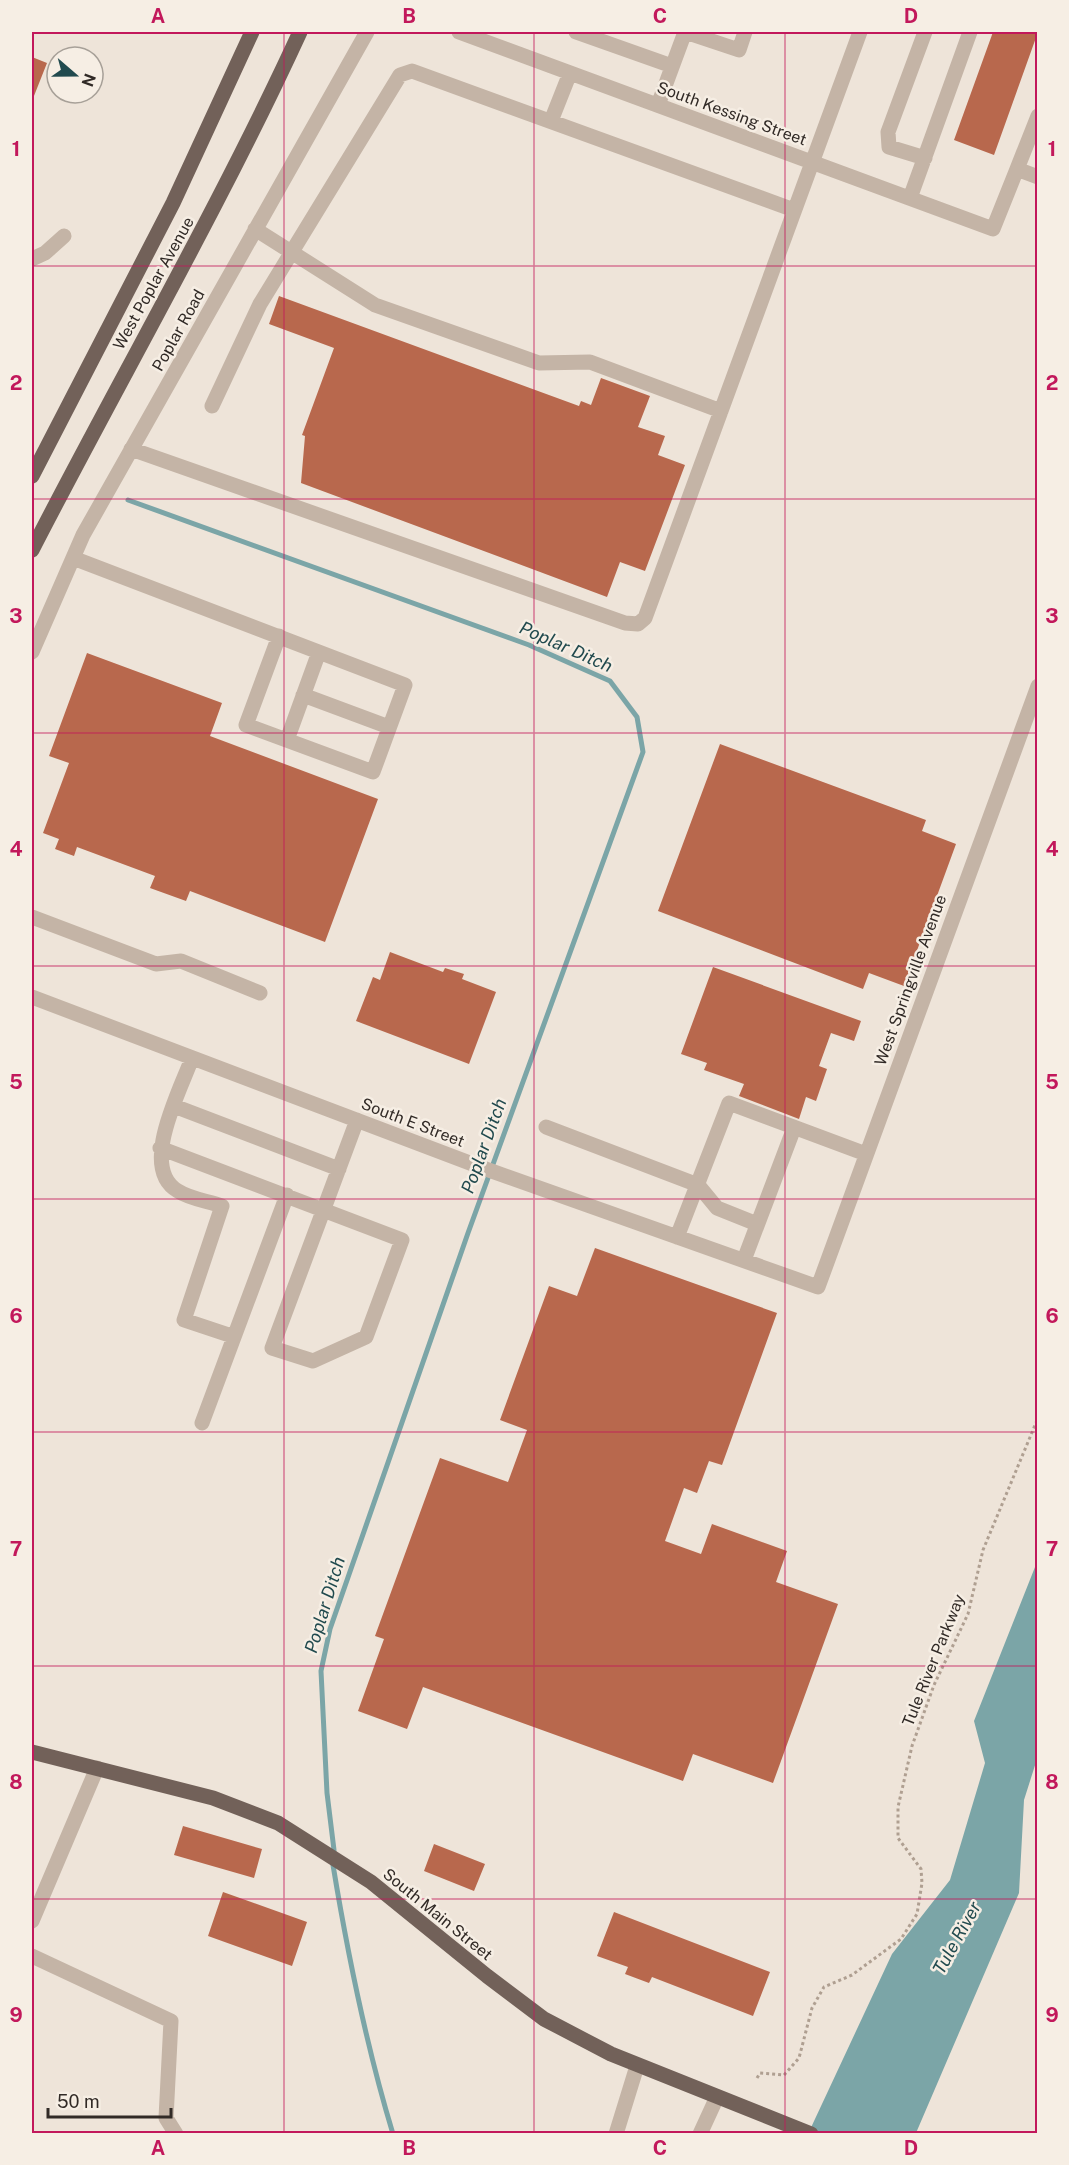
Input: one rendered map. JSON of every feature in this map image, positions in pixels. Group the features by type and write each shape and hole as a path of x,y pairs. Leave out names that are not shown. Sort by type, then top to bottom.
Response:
{"main road":[{"name":"West Poplar Avenue","path":"32,476 173,203 252,32"},
{"name":"West Poplar Avenue","path":"32,550 123,374 206,223 300,32"},
{"name":"South Main Street","path":"32,1752 232,1804 278,1823 371,1882 533,2011 583,2040 638,2066 811,2133"}],"street":[{"name":"Poplar Road","path":"32,652 73,558 131,449 367,32"},
{"name":"South Kessing Street","path":"459,32 501,39 570,73 993,229 1017,169"},
{"path":"576,32 672,66"},
{"path":"658,105 685,32 739,50 746,32"},
{"path":"131,449 625,623 638,624 645,618 860,32"},
{"path":"925,32 888,132 889,147 925,158"},
{"path":"910,198 970,32"},
{"path":"212,406 260,304 400,75 412,71 794,210"},
{"path":"551,121 570,73"},
{"path":"1038,116 1017,169 1038,177"},
{"path":"255,229 375,305 539,363 590,362 721,411"},
{"path":"32,259 45,253 64,236"},
{"path":"73,558 279,636 405,685 373,772 246,724 279,636"},
{"path":"286,740 319,652"},
{"name":"West Springville Avenue","path":"818,1287 1038,686"},
{"path":"303,695 389,727"},
{"path":"32,917 156,964 181,961 260,993"},
{"name":"South E Street","path":"32,997 357,1120 818,1287"},
{"path":"192,1058 160,1148 163,1171 177,1191 222,1206 184,1320 232,1336"},
{"path":"677,1237 729,1103 866,1154"},
{"path":"174,1106 339,1169"},
{"path":"160,1148 324,1209 402,1240 366,1337 313,1361 272,1348 324,1209 339,1169 357,1120"},
{"path":"546,1127 698,1185 717,1208 757,1224"},
{"path":"744,1260 794,1128"},
{"path":"202,1423 232,1336 287,1195"},
{"path":"32,1921 97,1768"},
{"path":"32,1956 171,2021 166,2118 176,2133"},
{"path":"616,2133 638,2066"},
{"path":"700,2133 717,2097"}],"path":[{"name":"Tule River Parkway","path":"757,2078 760,2073 784,2075 799,2058 813,2008 824,1987 852,1975 901,1939 917,1914 922,1883 921,1869 898,1838 898,1807 912,1746 934,1685 968,1614 983,1550 1038,1418"}],"water":[{"name":"Tule River","path":"1037,1562 1037,1759 1024,1800 1019,1893 916,2133 808,2134 892,1954 950,1880 985,1763 974,1721"}],"building":[{"path":"993,32 1038,32 994,155 954,140"},
{"path":"32,57 45,62 45,68 32,101"},
{"path":"279,296 579,406 581,401 591,405 601,378 650,396 638,427 665,436 658,455 685,465 645,571 620,562 607,597 301,483 305,436 302,435 334,348 269,324"},
{"path":"87,653 222,703 210,736 378,799 325,942 190,891 186,901 150,888 155,876 77,847 74,856 55,849 59,839 43,833 69,763 49,756"},
{"path":"720,744 926,820 922,831 956,844 904,986 869,973 863,989 658,911"},
{"path":"390,952 443,972 445,968 464,974 462,979 496,992 469,1064 356,1021 373,977 380,980"},
{"path":"713,967 861,1021 854,1041 831,1033 819,1066 827,1069 816,1101 806,1097 799,1119 739,1096 744,1084 704,1070 707,1063 681,1054"},
{"path":"595,1248 777,1313 722,1465 709,1461 697,1493 684,1488 665,1541 701,1554 712,1524 787,1551 776,1582 838,1604 773,1783 693,1754 683,1781 423,1687 407,1729 358,1711 384,1639 375,1636 440,1458 508,1482 527,1430 500,1420 549,1286 577,1296"},
{"path":"183,1826 262,1849 254,1878 174,1855"},
{"path":"434,1844 485,1864 474,1891 424,1871"},
{"path":"223,1892 307,1922 292,1966 208,1936"},
{"path":"614,1912 770,1972 753,2016 652,1977 649,1983 625,1974 628,1967 597,1956"}],"waterway":[{"name":"Poplar Ditch","path":"128,500 529,645 610,681 637,717 643,752 468,1233 330,1629 321,1671 327,1793 334,1850 333,1865 358,2000 393,2134"}]}
